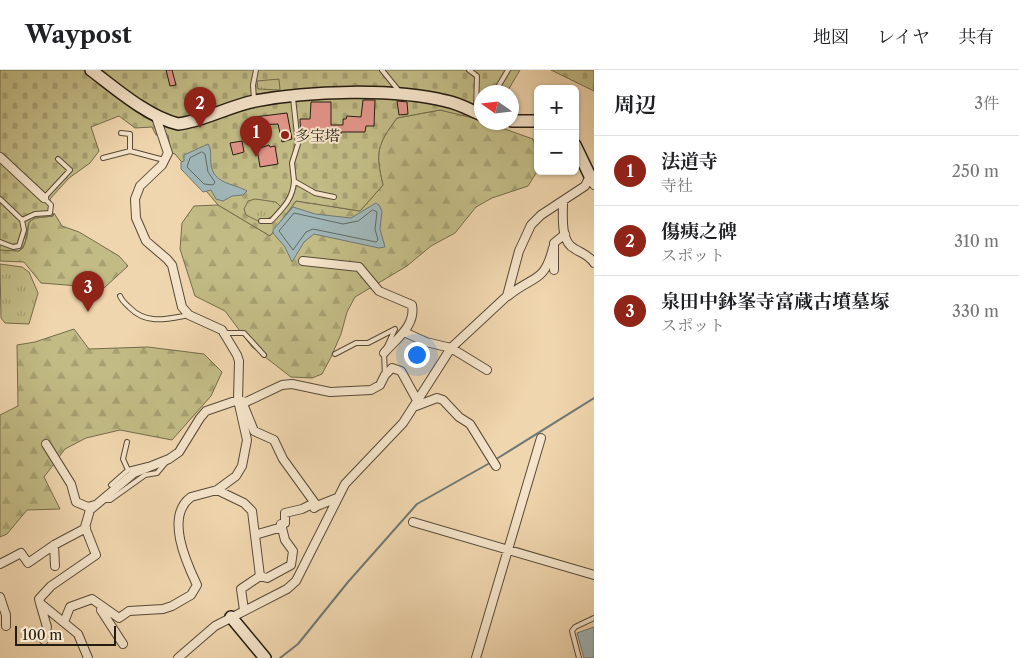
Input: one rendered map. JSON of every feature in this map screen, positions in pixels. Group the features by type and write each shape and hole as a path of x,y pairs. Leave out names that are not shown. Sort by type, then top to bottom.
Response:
{"street":[{"path":"91,70 120,92 155,114 172,122 186,123 254,101 292,96 351,93 402,95 448,101 474,112"},
{"path":"64,622 70,607 75,603 92,599 119,618 129,611 138,608 163,608 190,595 197,585 189,568 177,522 187,500 217,490 236,476 246,450 247,440 240,401 239,361 224,333 189,315 178,299 172,266 168,259 146,241 136,218 135,199 140,186 164,160 168,151 155,114"},
{"path":"519,121 534,121"},
{"path":"507,296 524,237 541,215 563,202 593,178 579,152"},
{"path":"0,157 44,198"},
{"path":"563,202 564,234 567,244 589,255 594,263"},
{"path":"178,658 204,634 231,616 287,589 296,582 345,484 403,423 417,404 428,381 451,348 519,286 545,272 549,266 554,243 564,234"},
{"path":"553,248 554,270"},
{"path":"304,261 359,267 379,290 412,305 412,318 404,332 384,353"},
{"path":"404,332 426,342 451,348 487,370"},
{"path":"46,444 71,484 76,502 88,507 98,503 114,491 126,478 169,459 184,448 200,418 206,411 287,385 330,392 371,390 380,385 385,375 392,368 401,371 417,404"},
{"path":"417,404 437,398 443,400 458,417 470,424 496,466"},
{"path":"240,401 254,431 274,440 283,459 317,506"},
{"path":"476,658 541,438"},
{"path":"217,490 244,503 252,511 260,576"},
{"path":"260,576 267,578 291,565 293,551 286,540 281,524 285,522 285,513 302,509 312,504 314,508 337,498"},
{"path":"44,640 47,627 40,603 42,593 96,555 86,528 87,518 98,503"},
{"path":"413,522 594,575"},
{"path":"255,534 282,527"},
{"path":"0,564 21,553 28,562 54,545 86,528"},
{"path":"54,545 55,566"},
{"path":"244,610 241,590 260,576"},
{"path":"0,598 6,615 6,626"},
{"path":"97,602 123,644"},
{"path":"40,603 78,634 88,658"},
{"path":"231,616 265,658"}],"lane":[{"path":"254,101 253,85 256,70"},
{"path":"382,70 402,95"},
{"path":"469,70 477,76 477,85"},
{"path":"499,85 508,70"},
{"path":"261,221 270,221 288,203 293,193 292,163 298,144 292,96"},
{"path":"121,132 130,134 130,151"},
{"path":"103,158 130,151 164,160"},
{"path":"22,220 35,214 50,213 51,205 44,198 70,170 58,159"},
{"path":"294,181 315,193 334,197"},
{"path":"0,200 22,220 24,230 19,246 13,247 0,242"},
{"path":"120,296 138,316 146,319 158,320 189,315"},
{"path":"335,354 356,343 368,343 395,329 384,353 385,375"},
{"path":"224,333 242,331 264,355"},
{"path":"128,442 123,459 128,470"},
{"path":"98,503 110,500 145,475 157,473 169,459"},
{"path":"111,485 128,470 144,464 150,466"},
{"path":"579,658 572,631 575,627 594,618"}],"green space":[{"path":"0,70 520,70 511,85 474,85 474,118 440,110 397,118 385,135 380,149 379,164 383,185 360,211 296,201 270,236 218,205 175,154 171,153 168,135 156,135 152,127 135,128 119,116 91,127 99,151 90,163 69,178 50,199 53,216 35,218 29,222 25,241 19,251 0,250"},
{"path":"551,70 594,70 594,91"},
{"path":"279,79 280,90 258,89 257,81"},
{"path":"440,110 474,118 474,130 508,130 533,139 535,175 528,186 492,198 476,207 455,233 431,246 407,266 355,297 347,312 341,334 322,374 312,378 291,377 252,347 225,311 195,296 180,249 182,223 194,206 218,205 270,236 296,201 360,211 383,185 379,164 380,149 385,135 397,118"},
{"path":"255,199 276,202 281,207 271,217 260,222 246,215 244,209 248,201"},
{"path":"54,213 62,226 79,232 119,256 128,266 104,288 41,283 24,262 0,261 0,250 19,251 23,248 29,222 35,218 53,216"},
{"path":"0,264 22,267 29,272 38,293 29,324 5,323 1,318"},
{"path":"74,329 89,349 148,347 204,354 222,372 211,396 172,440 120,430 86,438 65,449 44,477 60,509 27,510 7,534 0,537 0,415 18,406 17,345 35,342"}],"water":[{"path":"208,144 211,164 216,176 224,182 247,191 243,195 232,196 223,201 216,199 211,190 203,192 181,169 184,155"},
{"path":"376,203 382,211 380,229 385,247 379,248 314,234 304,242 292,262 285,247 273,233 273,230 293,207 315,214 351,218"},
{"path":"594,627 594,658 584,658 577,633"}],"building":[{"path":"166,70 172,70 176,85 170,86"},
{"path":"363,100 375,100 374,126 366,126 365,132 341,132 341,134 329,134 329,136 323,136 323,133 305,133 306,140 301,140 300,119 310,119 311,102 331,102 331,125 343,125 343,119 346,119 347,116 361,117"},
{"path":"397,101 407,102 408,114 399,115"},
{"path":"213,102 214,106 198,112 197,107"},
{"path":"287,113 292,139 282,142 278,124 255,125 254,117"},
{"path":"242,141 244,152 233,155 230,143"},
{"path":"269,145 270,147 275,146 278,164 260,167 257,149"}],"waterway":[{"path":"498,458 594,398"},
{"path":"280,658 298,644 348,582 417,504 488,464"}],"place":[{"name":"傷痍之碑","path":"200,128"},
{"name":"多宝塔","path":"285,135"},
{"name":"法道寺","path":"256,157"},
{"name":"泉田中鉢峯寺富蔵古墳墓塚","path":"88,312"}]}
